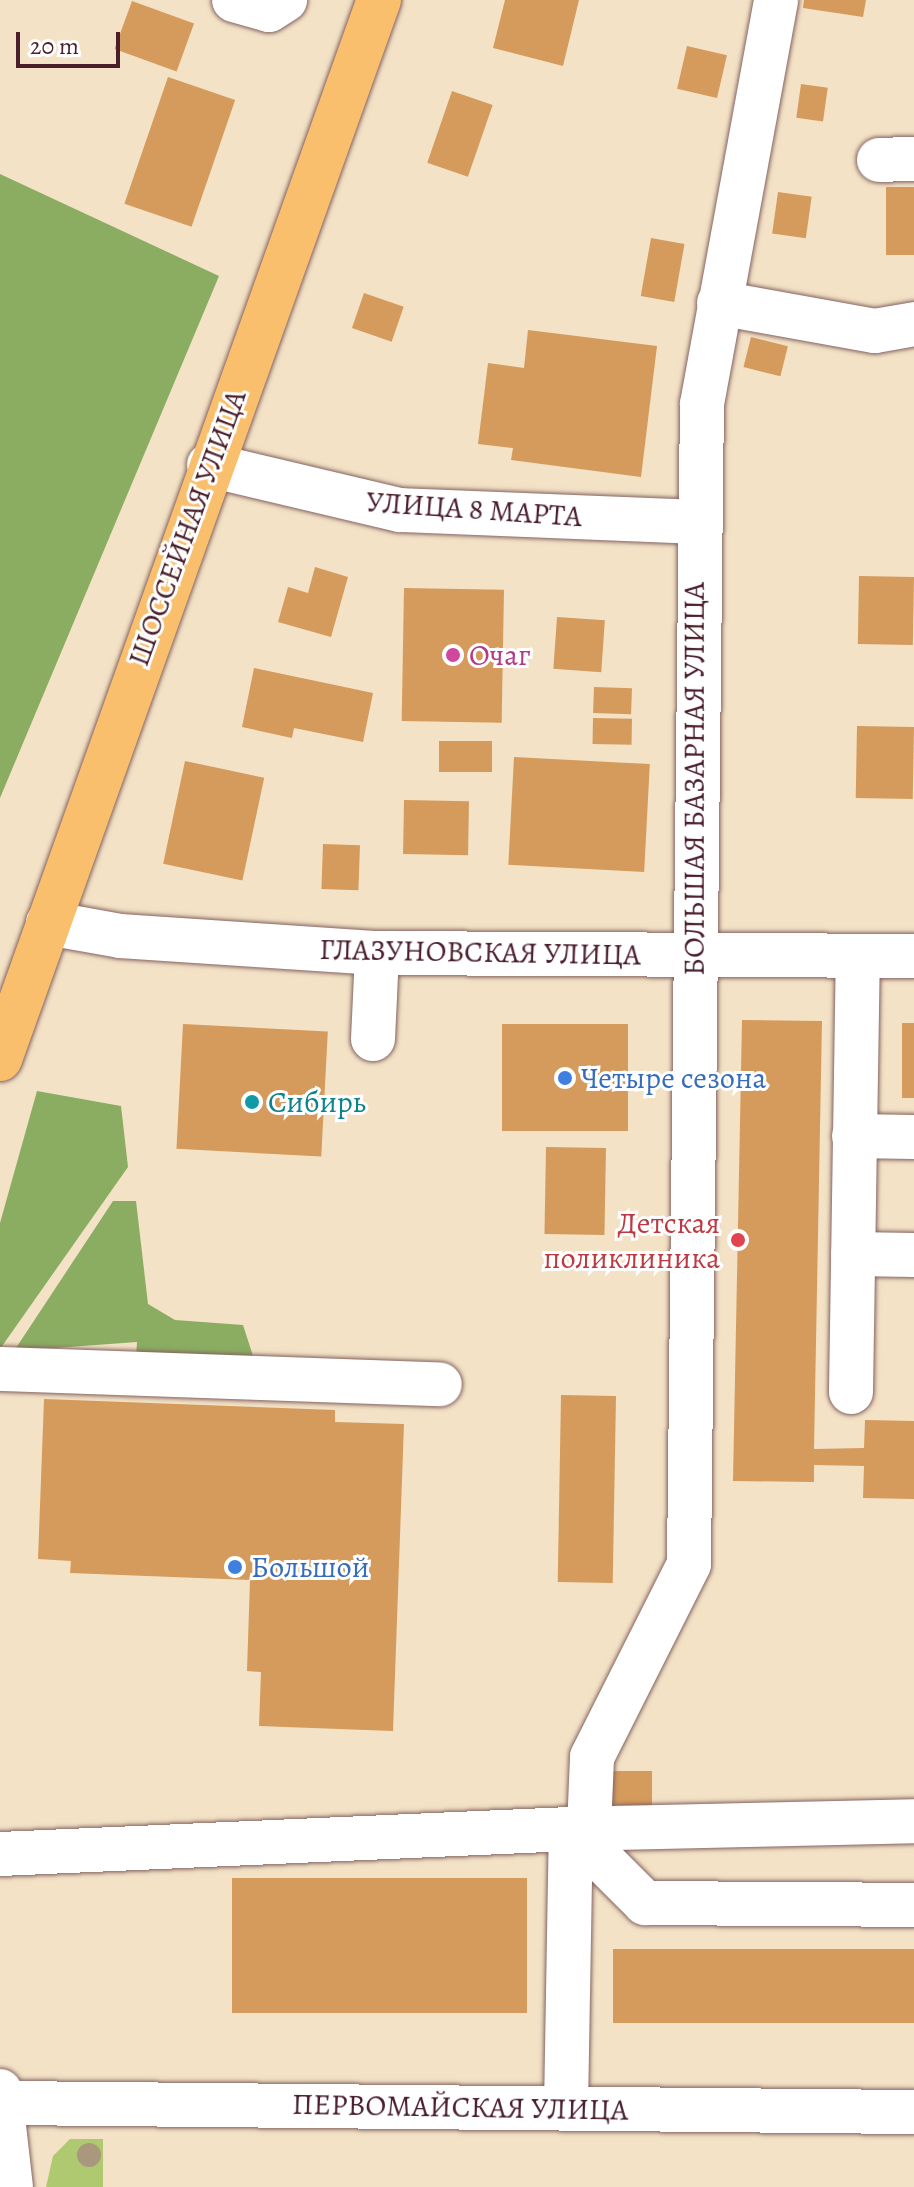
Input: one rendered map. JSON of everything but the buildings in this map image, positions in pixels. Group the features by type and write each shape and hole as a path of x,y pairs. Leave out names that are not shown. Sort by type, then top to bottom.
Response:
{"main road":[{"name":"ШОССЕЙНАЯ УЛИЦА","path":"0,1059 209,465 379,0"}],"street":[{"path":"234,0 269,10 285,0"},
{"name":"БОЛЬШАЯ БАЗАРНАЯ УЛИЦА","path":"580,1829 592,1757 689,1564 696,522 702,404 776,0"},
{"path":"719,303 875,331 914,324"},
{"name":"УЛИЦА 8 МАРТА","path":"209,465 400,510 696,522"},
{"name":"ГЛАЗУНОВСКАЯ УЛИЦА","path":"48,923 120,936 377,953 914,956"},
{"path":"373,1039 377,953"},
{"path":"851,1392 858,958"},
{"path":"854,1136 914,1137"},
{"path":"853,1254 914,1255"},
{"path":"0,1369 440,1384"},
{"path":"0,1854 580,1829 914,1821"},
{"path":"580,1829 645,1903 914,1905"},
{"path":"566,2108 580,1829"},
{"path":"3,2097 11,2187"},
{"name":"ПЕРВОМАЙСКАЯ УЛИЦА","path":"3,2097 914,2112"}],"green space":[{"path":"0,174 219,276 0,798"},
{"path":"37,1091 121,1106 128,1167 0,1349 0,1223"},
{"path":"113,1201 136,1201 148,1304 175,1320 243,1325 255,1362 136,1357 137,1342 14,1351"},
{"path":"70,2139 103,2139 103,2187 46,2187 53,2156"}],"place":[{"name":"Очаг","path":"453,655"},
{"name":"Четыре сезона","path":"565,1078"},
{"name":"Сибирь","path":"252,1102"},
{"name":"Детская поликлиника","path":"738,1240"},
{"name":"Большой","path":"235,1567"}]}
